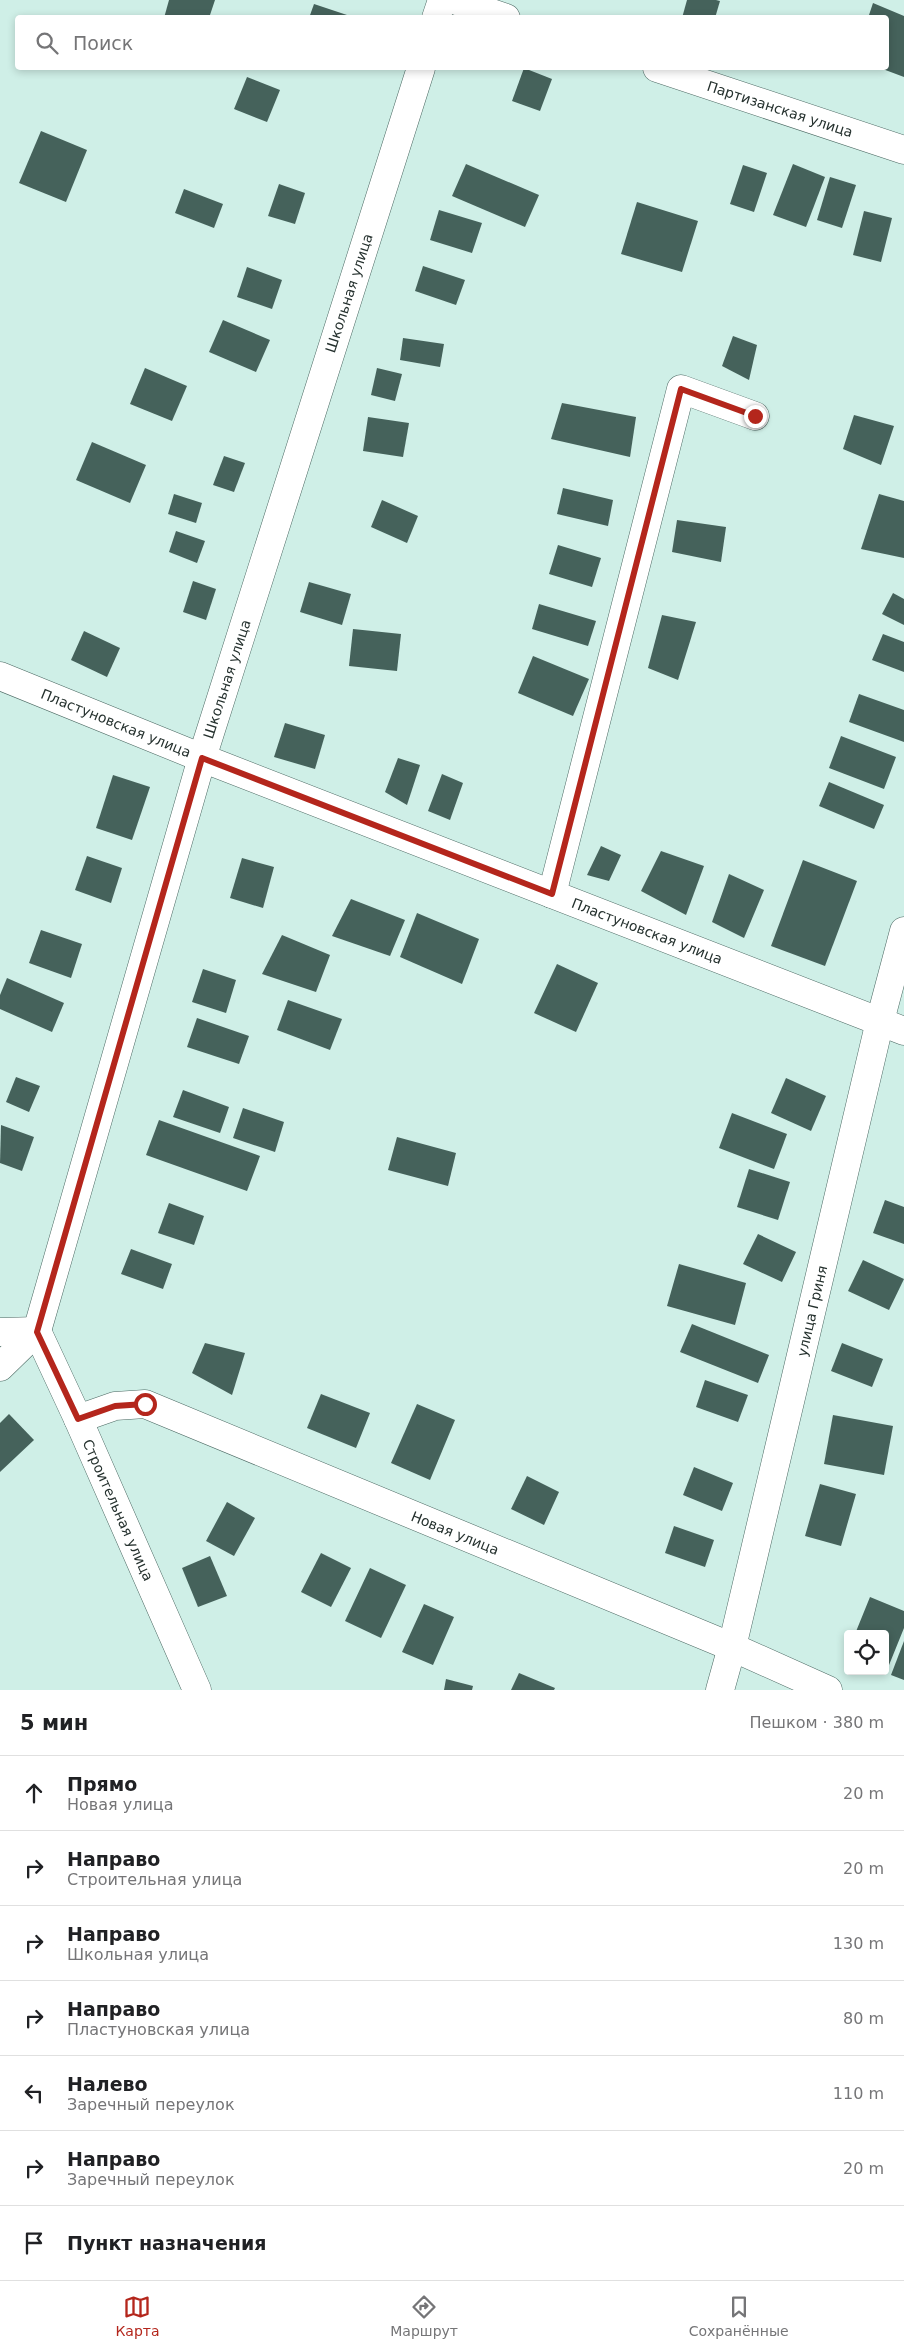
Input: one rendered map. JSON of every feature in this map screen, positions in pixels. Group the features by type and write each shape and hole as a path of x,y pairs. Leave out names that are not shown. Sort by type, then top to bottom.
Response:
{"street":[{"path":"437,15 442,0"},
{"path":"454,0 497,15"},
{"name":"Школьная улица","path":"37,1332 202,758 419,70"},
{"name":"Партизанская улица","path":"663,70 904,150"},
{"path":"552,894 681,389 755,416"},
{"name":"Пластуновская улица","path":"0,676 202,758 892,1026"},
{"name":"улица Гриня","path":"720,1690 892,1026 904,931"},
{"path":"0,1332 37,1332"},
{"path":"0,1367 37,1332"},
{"name":"Строительная улица","path":"37,1332 78,1419 197,1690"},
{"name":"Новая улица","path":"78,1419 115,1406 145,1404 732,1647 828,1690"}],"building":[{"path":"169,0 215,0 210,15 165,15"},
{"path":"687,0 720,1 716,15 683,15"},
{"path":"873,3 904,16 904,77 885,70 889,70 889,15 869,15"},
{"path":"314,4 347,15 310,15"},
{"path":"523,70 529,70 552,79 540,111 512,101"},
{"path":"247,77 280,90 267,122 234,109"},
{"path":"41,131 87,150 66,202 19,183"},
{"path":"466,164 539,195 525,227 452,196"},
{"path":"793,164 825,177 806,227 773,215"},
{"path":"743,165 767,173 754,212 730,204"},
{"path":"830,177 856,185 842,228 817,220"},
{"path":"279,184 305,193 295,224 268,216"},
{"path":"184,189 223,204 214,228 175,213"},
{"path":"637,202 698,221 682,272 621,254"},
{"path":"439,210 482,223 472,253 430,240"},
{"path":"864,211 892,218 881,262 853,255"},
{"path":"423,266 465,280 456,305 415,291"},
{"path":"247,267 282,280 272,309 237,297"},
{"path":"223,320 270,340 256,372 209,352"},
{"path":"733,336 757,345 749,380 722,366"},
{"path":"403,338 444,344 440,367 400,360"},
{"path":"145,368 187,386 172,421 130,404"},
{"path":"377,368 402,374 395,401 371,395"},
{"path":"562,403 636,417 630,457 551,439"},
{"path":"854,415 894,426 881,465 843,449"},
{"path":"368,417 409,423 403,457 363,451"},
{"path":"92,442 146,465 130,503 76,480"},
{"path":"224,456 245,463 234,492 213,485"},
{"path":"563,488 613,500 608,526 557,514"},
{"path":"174,494 202,503 196,523 168,514"},
{"path":"879,494 904,501 904,558 861,549"},
{"path":"382,500 418,516 407,543 371,527"},
{"path":"677,520 726,527 721,562 672,552"},
{"path":"176,531 205,541 197,563 169,552"},
{"path":"558,545 601,558 592,587 549,574"},
{"path":"193,581 216,589 206,620 183,612"},
{"path":"309,582 351,594 342,625 300,612"},
{"path":"893,593 904,599 904,625 882,614"},
{"path":"539,604 596,621 588,646 532,629"},
{"path":"662,615 696,622 678,680 648,668"},
{"path":"353,629 401,634 397,671 349,666"},
{"path":"84,631 120,648 107,677 71,660"},
{"path":"883,634 904,642 904,672 872,660"},
{"path":"533,656 589,679 573,716 518,693"},
{"path":"859,694 904,710 904,742 849,722"},
{"path":"285,723 325,735 315,769 274,757"},
{"path":"841,736 896,757 884,789 829,768"},
{"path":"398,758 420,765 407,805 385,792"},
{"path":"442,774 463,783 450,820 428,811"},
{"path":"113,775 150,787 132,840 96,828"},
{"path":"829,782 884,805 874,829 819,806"},
{"path":"601,846 621,855 609,881 587,875"},
{"path":"661,851 704,866 686,915 641,891"},
{"path":"87,856 122,868 111,903 75,890"},
{"path":"242,858 274,867 263,908 230,898"},
{"path":"803,860 857,881 825,966 771,946"},
{"path":"729,874 764,890 744,938 712,922"},
{"path":"351,899 405,920 390,956 332,936"},
{"path":"417,913 479,939 462,984 400,957"},
{"path":"41,930 82,944 71,978 29,963"},
{"path":"282,935 330,955 316,992 262,974"},
{"path":"557,964 598,983 576,1032 534,1013"},
{"path":"203,969 236,980 226,1013 192,1002"},
{"path":"7,978 64,1003 52,1032 0,1009 0,995"},
{"path":"288,1000 342,1019 330,1050 277,1030"},
{"path":"197,1018 249,1036 239,1064 187,1047"},
{"path":"16,1077 40,1086 29,1112 6,1102"},
{"path":"786,1078 826,1096 811,1131 771,1113"},
{"path":"183,1090 229,1107 220,1133 173,1117"},
{"path":"243,1108 284,1122 275,1152 233,1138"},
{"path":"732,1113 787,1134 774,1169 719,1148"},
{"path":"159,1120 260,1156 247,1191 146,1155"},
{"path":"1,1125 34,1137 22,1171 0,1163"},
{"path":"397,1137 456,1153 448,1186 388,1170"},
{"path":"749,1169 790,1182 778,1220 737,1207"},
{"path":"885,1200 904,1207 904,1244 873,1233"},
{"path":"169,1203 204,1216 194,1245 158,1233"},
{"path":"758,1234 796,1252 782,1282 743,1264"},
{"path":"131,1249 172,1264 163,1289 121,1274"},
{"path":"863,1260 904,1279 889,1310 848,1291"},
{"path":"679,1264 746,1283 735,1325 667,1306"},
{"path":"692,1324 769,1355 758,1383 680,1352"},
{"path":"205,1343 245,1353 232,1395 192,1373"},
{"path":"842,1343 883,1359 872,1387 831,1371"},
{"path":"705,1380 748,1395 738,1422 696,1407"},
{"path":"321,1394 370,1413 356,1448 307,1428"},
{"path":"417,1404 455,1420 430,1480 391,1463"},
{"path":"9,1414 34,1440 0,1472 0,1423"},
{"path":"833,1415 893,1426 884,1475 824,1464"},
{"path":"694,1467 733,1483 722,1511 683,1495"},
{"path":"527,1476 559,1492 544,1525 511,1509"},
{"path":"820,1484 856,1494 841,1546 805,1536"},
{"path":"227,1502 255,1518 234,1556 206,1541"},
{"path":"674,1526 714,1540 705,1567 665,1553"},
{"path":"321,1553 351,1568 331,1607 301,1592"},
{"path":"210,1556 227,1596 198,1607 182,1568"},
{"path":"370,1568 406,1585 381,1638 345,1621"},
{"path":"870,1597 904,1611 904,1628 889,1665 889,1630 857,1630"},
{"path":"424,1604 454,1617 433,1665 402,1652"},
{"path":"904,1641 904,1680 891,1675"},
{"path":"519,1673 555,1688 554,1690 511,1690"},
{"path":"446,1679 473,1686 472,1690 444,1690"}],"route":[{"path":"145,1404 115,1406 78,1419 37,1332 202,758 552,894 681,389 755,416"}]}
